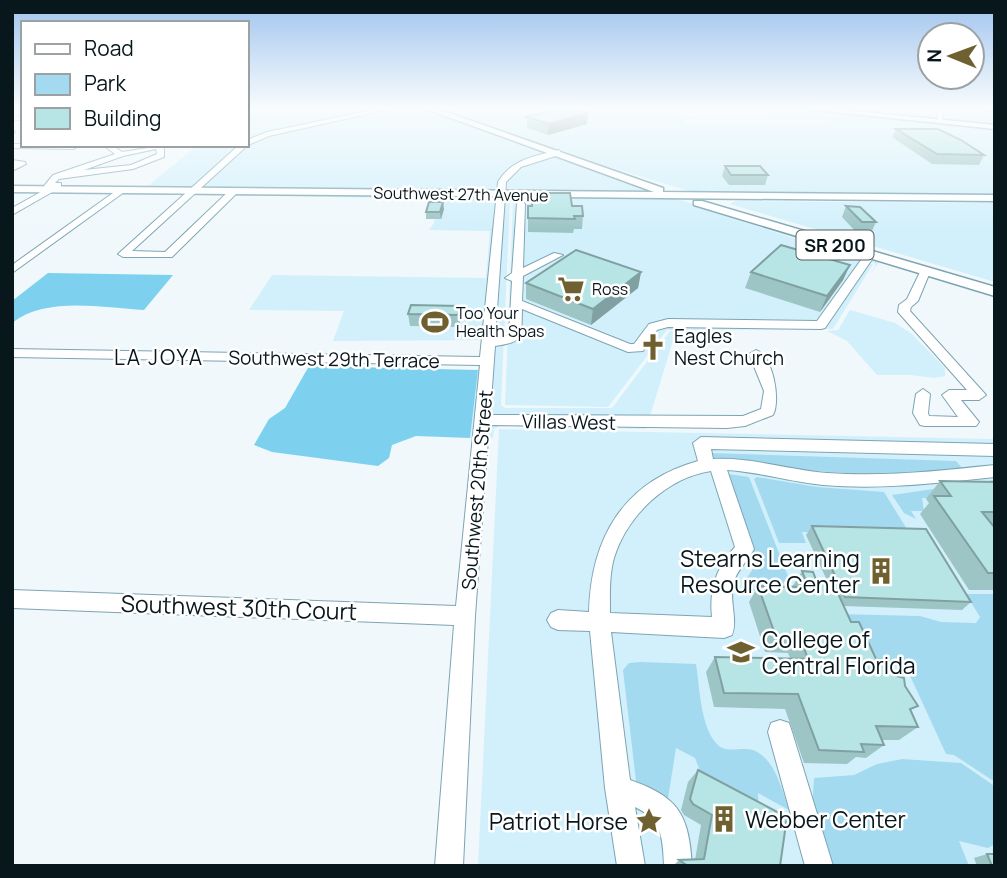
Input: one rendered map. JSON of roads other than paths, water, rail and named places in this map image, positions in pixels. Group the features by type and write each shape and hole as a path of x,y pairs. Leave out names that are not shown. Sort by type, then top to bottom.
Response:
{"main road":[{"name":"SR 200","path":"543,148 766,223 995,291"},
{"name":"SR 200","path":"543,148 676,196 995,291"},
{"name":"Southwest 27th Avenue","path":"12,189 50,185 194,191 995,198"}],"street":[{"path":"111,148 121,154"},
{"path":"12,212 63,177 121,154 151,148"},
{"path":"63,177 133,167 161,155 161,148"},
{"path":"234,191 168,255 123,254 242,148"},
{"name":"Southwest 20th Street","path":"449,866 500,194 504,175 511,169 557,153"},
{"path":"12,162 22,164 12,169"},
{"path":"12,270 123,190"},
{"path":"490,343 511,340 515,336 521,204"},
{"path":"494,278 518,276 558,255"},
{"path":"518,303 628,348 638,348 653,327 668,323 821,325 870,255"},
{"path":"923,394 920,413 925,421 971,422 948,395 979,395 904,312 905,305 912,301 925,272"},
{"name":"Southwest 29th Terrace","path":"12,353 488,361"},
{"name":"Villas West","path":"483,420 655,423 745,421 768,412 771,391 756,354"},
{"path":"558,620 724,628 719,607 721,590 731,562 745,549 701,443 995,450"},
{"path":"631,866 618,788 598,593 604,558 624,516 658,486 712,465 736,465 807,477 870,481 910,481 995,471"},
{"name":"Southwest 30th Court","path":"12,599 466,616"},
{"path":"780,732 819,866"},
{"path":"618,788 651,799 669,815 678,836 678,866"}],"place":[{"name":"Ross","path":"571,289"},
{"name":"Too Your Health Spas","path":"435,322"},
{"name":"Eagles Nest Church","path":"653,347"},
{"name":"Stearns Learning Resource Center","path":"881,571"},
{"name":"College of Central Florida","path":"741,652"},
{"name":"Webber Center","path":"724,819"},
{"name":"Patriot Horse","path":"649,821"}],"district":[{"name":"LA JOYA","path":"159,357"}]}
